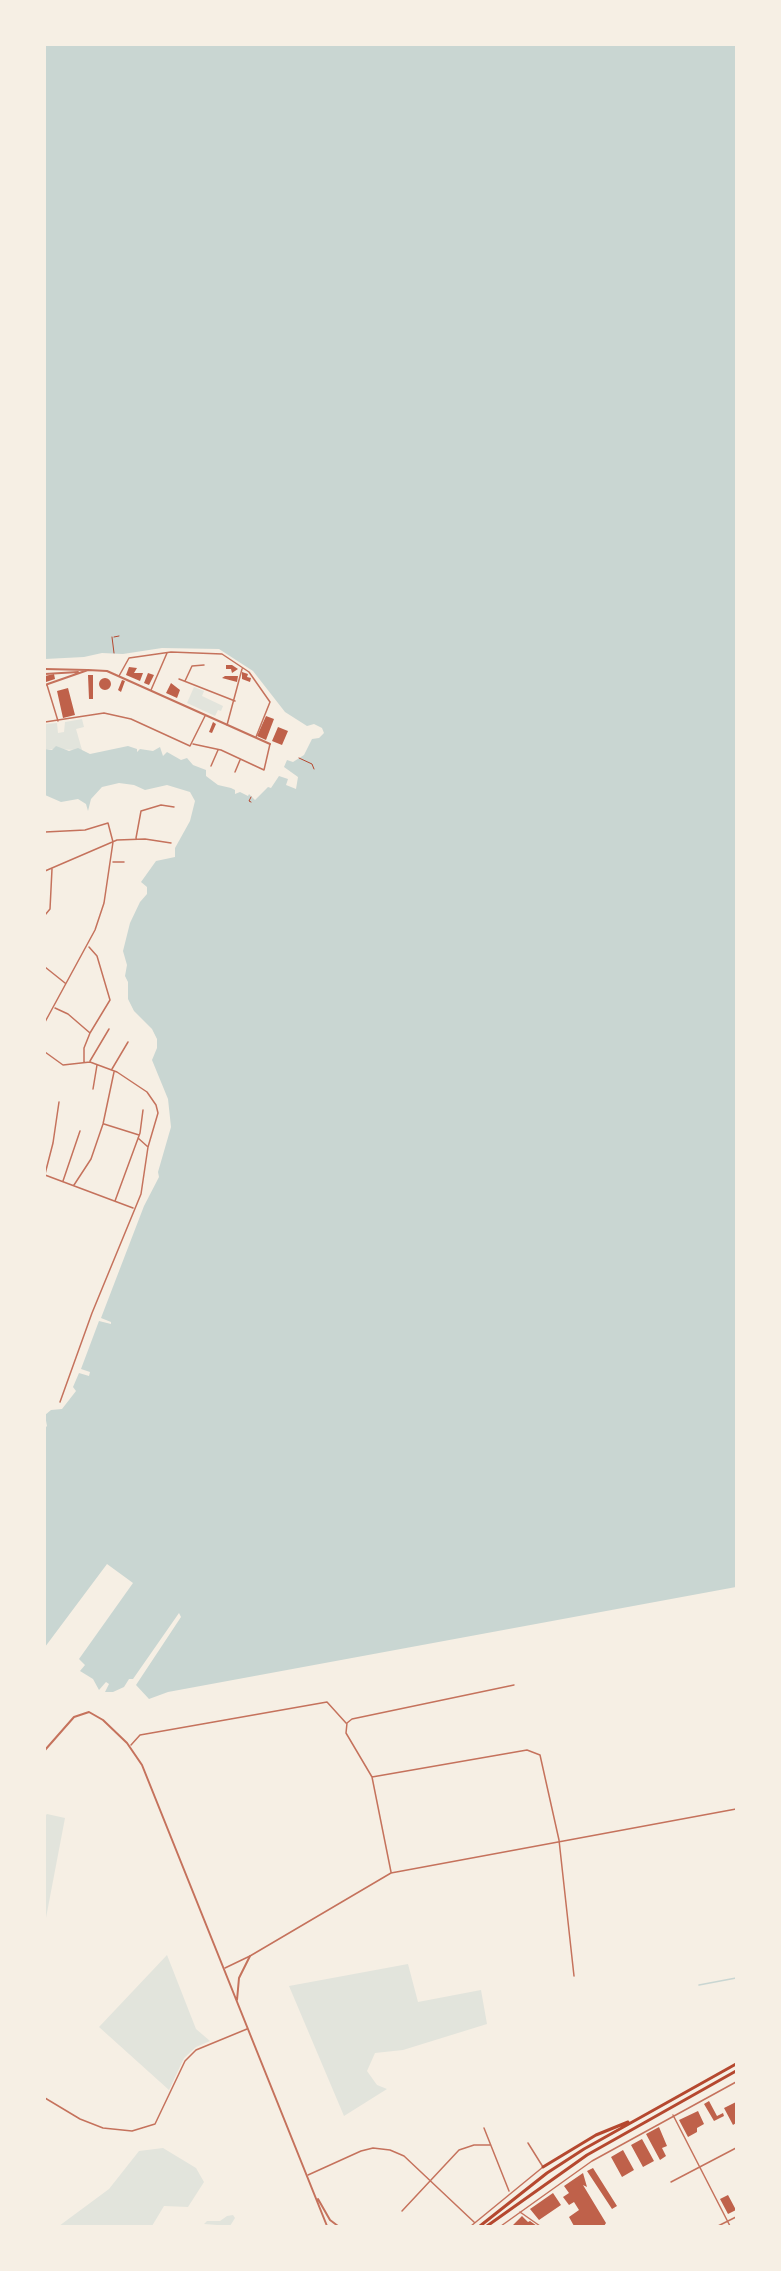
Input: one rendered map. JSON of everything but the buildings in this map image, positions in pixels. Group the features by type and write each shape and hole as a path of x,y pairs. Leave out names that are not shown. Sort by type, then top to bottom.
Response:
{"highway":[{"path":"480,2226 547,2173 736,2063"},
{"path":"487,2226 587,2155 736,2071"},
{"path":"543,2167 606,2130 633,2121"},
{"path":"493,2226 496,2218"}],"street":[{"path":"151,690 167,652"},
{"path":"119,676 129,658 167,652 219,653 257,681 270,702 255,738"},
{"path":"185,682 192,666 204,665"},
{"path":"45,669 107,671 270,744 264,770 218,749 191,745 131,719 104,713 45,722"},
{"path":"58,669 61,679"},
{"path":"227,725 242,669"},
{"path":"45,674 88,670"},
{"path":"58,721 46,685 88,670"},
{"path":"179,679 235,700"},
{"path":"191,745 205,715"},
{"path":"211,766 218,749"},
{"path":"235,772 241,759"},
{"path":"135,839 141,811 161,805 174,807"},
{"path":"45,832 85,830 108,823 113,842 112,862 103,905 88,946 45,1022"},
{"path":"45,871 113,842 135,839 171,843"},
{"path":"112,862 124,862"},
{"path":"45,915 50,909 52,868"},
{"path":"84,1062 84,1048 90,1033 110,1000 97,956 88,946"},
{"path":"45,967 66,983"},
{"path":"54,1007 68,1014 90,1033"},
{"path":"90,1062 109,1029"},
{"path":"74,1185 91,1159 103,1124 113,1070 128,1042"},
{"path":"45,1052 63,1065 84,1062 98,1064 142,1087 156,1105 158,1119 148,1147 141,1194 133,1209 60,1402"},
{"path":"93,1089 98,1064"},
{"path":"59,1102 45,1175 133,1209"},
{"path":"115,1201 138,1136 143,1110"},
{"path":"103,1124 138,1136 148,1147"},
{"path":"63,1181 80,1131"},
{"path":"391,1873 372,1778 346,1733 347,1723 352,1719 514,1685"},
{"path":"130,1747 140,1735 327,1702 347,1723"},
{"path":"45,1750 74,1717 89,1712 103,1720 130,1747 142,1765 327,2226"},
{"path":"372,1778 527,1750 540,1755 558,1840 574,1976"},
{"path":"224,1968 250,1956 391,1873 558,1840 736,1809"},
{"path":"237,2003 239,1978 250,1956"},
{"path":"45,2098 80,2119 103,2128 132,2131 155,2124 185,2061 196,2050 247,2028"},
{"path":"501,2226 592,2161 736,2082"},
{"path":"673,2115 730,2226"},
{"path":"484,2128 509,2192"},
{"path":"471,2226 509,2192 543,2167 528,2143"},
{"path":"402,2211 459,2150 474,2145 490,2145"},
{"path":"307,2176 373,2148 404,2156 474,2222"},
{"path":"671,2182 736,2148"},
{"path":"315,2194 330,2220 338,2226"},
{"path":"520,2211 540,2226"},
{"path":"718,2226 736,2217"}],"path":[{"path":"106,638 119,636"},
{"path":"112,637 114,653"},
{"path":"299,758 312,764 314,769"},
{"path":"251,797 249,801 251,802"}],"shaded area":[{"path":"45,45 736,45 736,1587 168,1692 149,1699 136,1685 181,1617 179,1613 133,1679 129,1679 124,1687 113,1692 105,1692 109,1684 106,1682 99,1690 93,1679 80,1671 85,1665 79,1659 133,1583 107,1564 45,1647 45,1428 47,1426 45,1415 51,1410 62,1409 76,1391 73,1387 79,1373 89,1376 90,1372 81,1369 99,1321 111,1324 101,1318 144,1206 159,1177 158,1172 171,1127 168,1099 152,1060 157,1048 157,1039 152,1029 134,1011 128,999 128,982 125,976 127,965 123,951 130,923 140,902 147,894 147,887 141,882 156,861 175,857 175,848 190,821 195,801 190,792 167,785 145,790 134,785 119,783 102,787 91,799 88,811 86,804 78,799 61,802 45,795 45,749 52,750 56,746 69,751 78,748 90,754 128,746 137,749 137,752 140,749 153,751 160,747 163,756 167,752 181,760 187,758 193,765 206,770 206,776 218,785 235,790 235,794 240,792 248,796 249,794 255,800 268,787 271,788 279,776 288,779 286,785 296,789 298,777 284,767 287,760 293,762 304,755 312,739 319,738 324,733 322,728 314,724 307,726 285,712 253,671 219,649 162,648 123,654 102,653 84,657 45,659"},
{"path":"194,687 204,691 202,696 223,706 221,711 218,710 215,716 187,703"},
{"path":"82,719 84,727 76,729 82,750 45,749 45,724 57,723 58,733 64,732 65,722"},
{"path":"47,1814 65,1818 45,1923 45,1816"},
{"path":"167,1955 196,2029 210,2041 196,2047 184,2058 169,2090 99,2027"},
{"path":"408,1964 418,2002 481,1990 487,2024 403,2050 375,2053 367,2071 377,2085 387,2089 344,2116 289,1986"},
{"path":"163,2148 196,2168 204,2182 188,2207 164,2206 152,2226 59,2226 109,2189 139,2151"},
{"path":"233,2215 235,2218 230,2226 204,2224 207,2221 220,2221"}],"waterway":[{"path":"699,1985 736,1978"}]}
